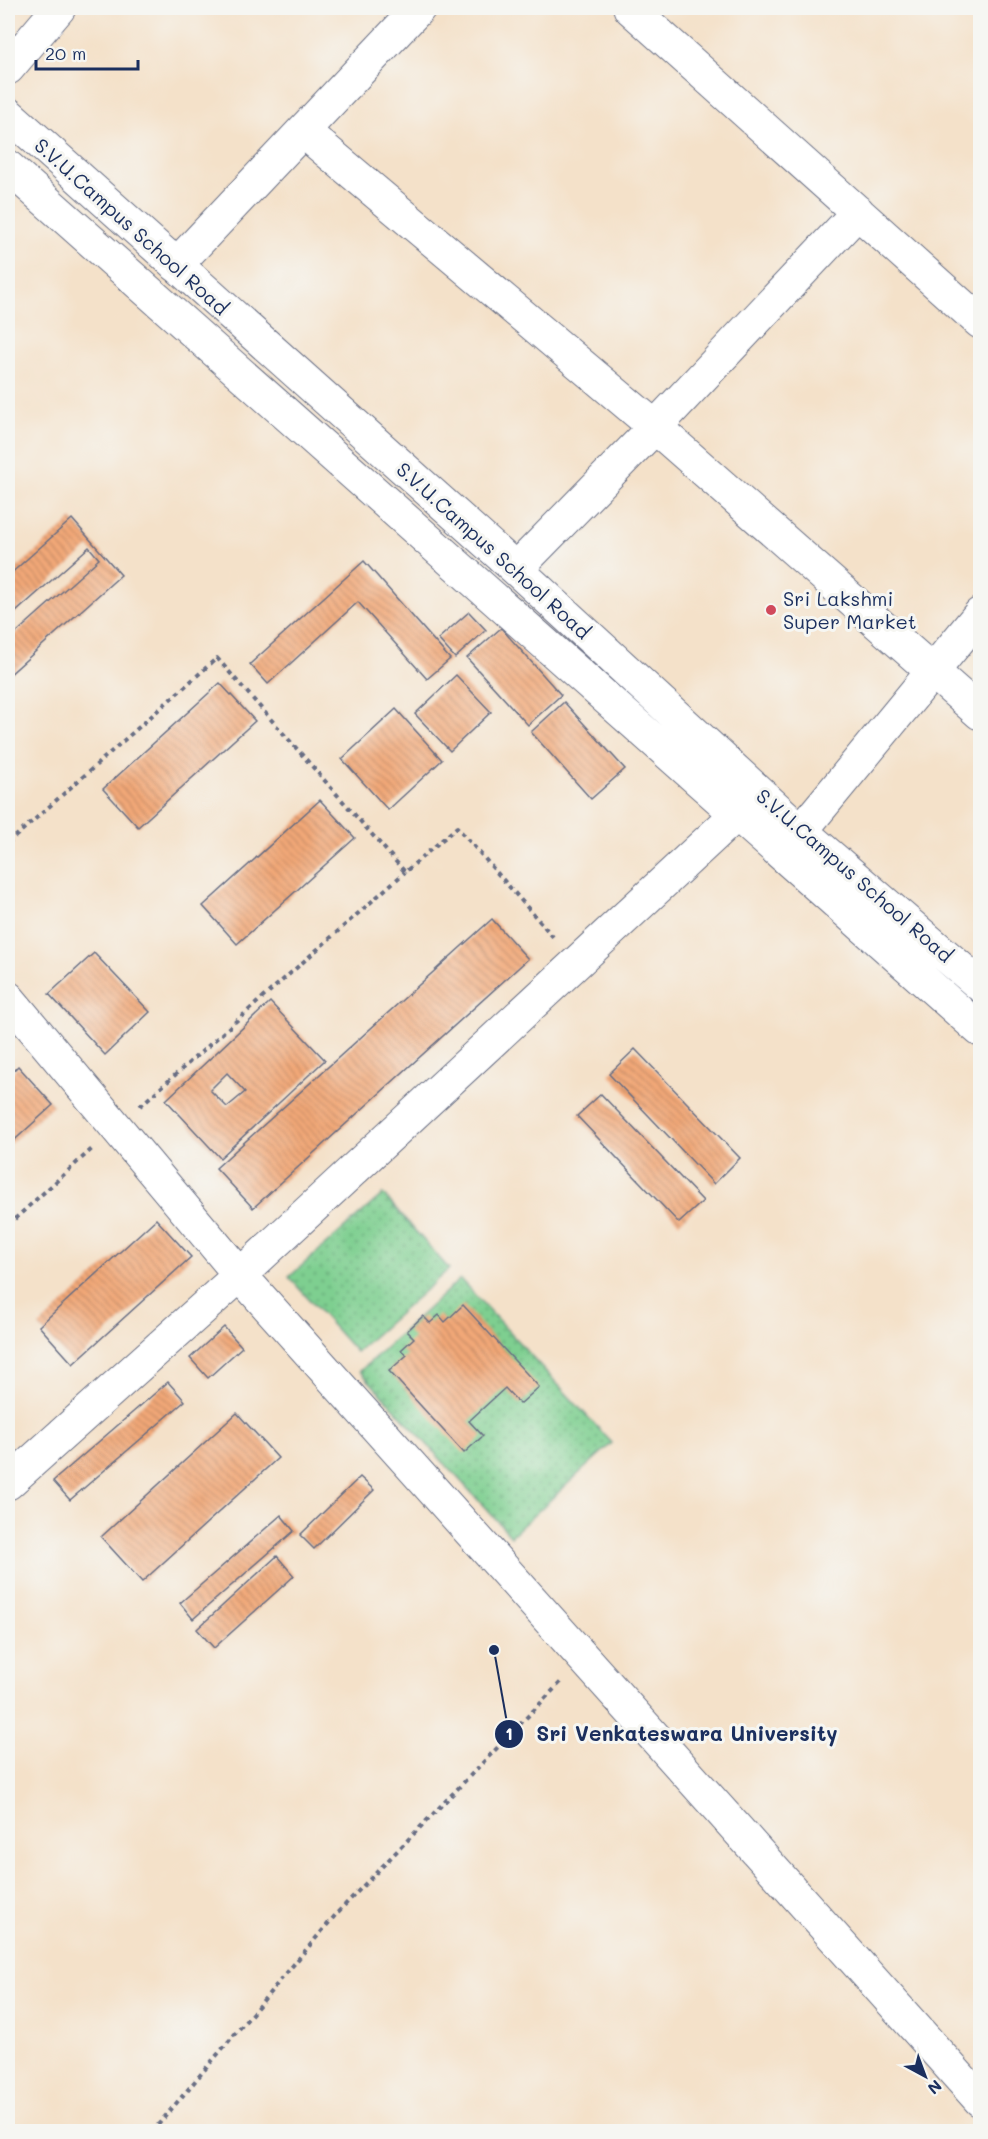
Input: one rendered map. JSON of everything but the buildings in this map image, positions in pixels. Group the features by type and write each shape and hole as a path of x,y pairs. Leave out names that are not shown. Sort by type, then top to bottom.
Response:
{"street":[{"path":"8,68 59,8"},
{"path":"177,265 419,8"},
{"path":"630,8 858,212 978,313"},
{"name":"S.V.U.Campus School Road","path":"8,114 516,569 801,831 981,985"},
{"path":"303,131 655,427 981,713"},
{"name":"S.V.U.Campus School Road","path":"8,166 981,1030"},
{"path":"516,569 655,427 858,212"},
{"path":"801,831 981,614"},
{"path":"8,1483 240,1275 737,814"},
{"path":"8,998 240,1275 981,2100"}],"path":[{"path":"8,843 217,658 405,872"},
{"path":"8,1225 457,827 576,963"},
{"path":"152,2132 338,1912 585,1658"}],"green space":[{"path":"383,1194 449,1269 356,1352 289,1277"},
{"path":"460,1279 612,1443 511,1536 360,1371"}],"place":[{"name":"Sri Lakshmi Super Market","path":"771,610"},
{"name":"Sri Venkateswara University","path":"494,1650"}]}
